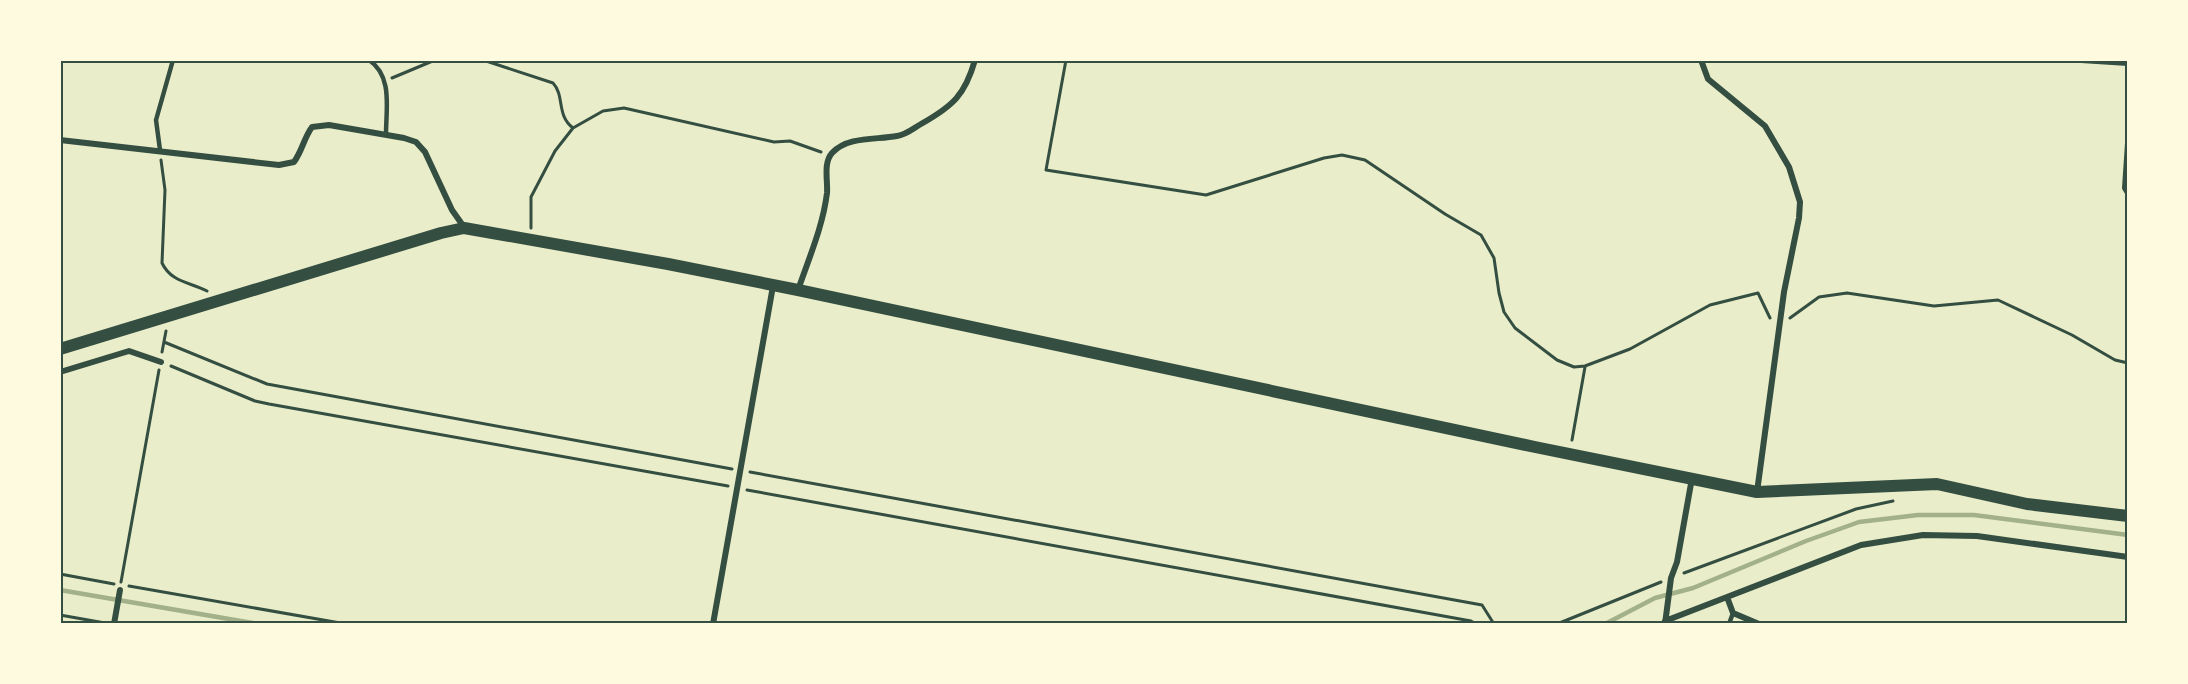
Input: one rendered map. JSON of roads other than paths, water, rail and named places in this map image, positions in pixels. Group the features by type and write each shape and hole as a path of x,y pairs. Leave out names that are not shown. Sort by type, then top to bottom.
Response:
{"main road":[{"path":"62,345 464,228 668,264 798,290 1757,492 1936,484 2027,504 2128,516"}],"street":[{"path":"798,290 825,212 827,169 831,155 844,144 900,136 938,114 951,105 965,88 975,60"},
{"path":"1701,60 1708,79 1765,126 1789,167 1800,202 1799,218 1784,292 1757,492"},
{"path":"2081,60 2128,63"},
{"path":"60,140 279,165 294,162 312,127 329,125 386,134 416,142 425,152 452,210 464,228"},
{"path":"2128,142 2125,188 2128,193"},
{"path":"713,624 773,286"},
{"path":"60,372 129,351 161,362"},
{"path":"1692,478 1677,562 1671,580 1665,622 1861,545 1923,535 1977,536 2128,557"},
{"path":"112,624 120,587"},
{"path":"1727,597 1733,613 1759,624"}],"lane":[{"path":"160,150 156,120 173,60"},
{"path":"369,60 378,66 385,81 386,134"},
{"path":"1729,624 1733,613"}],"waterway":[{"path":"1605,624 1655,598 1693,588 1806,541 1859,522 1918,515 1974,515 2128,535"},
{"path":"60,590 258,624"}]}
